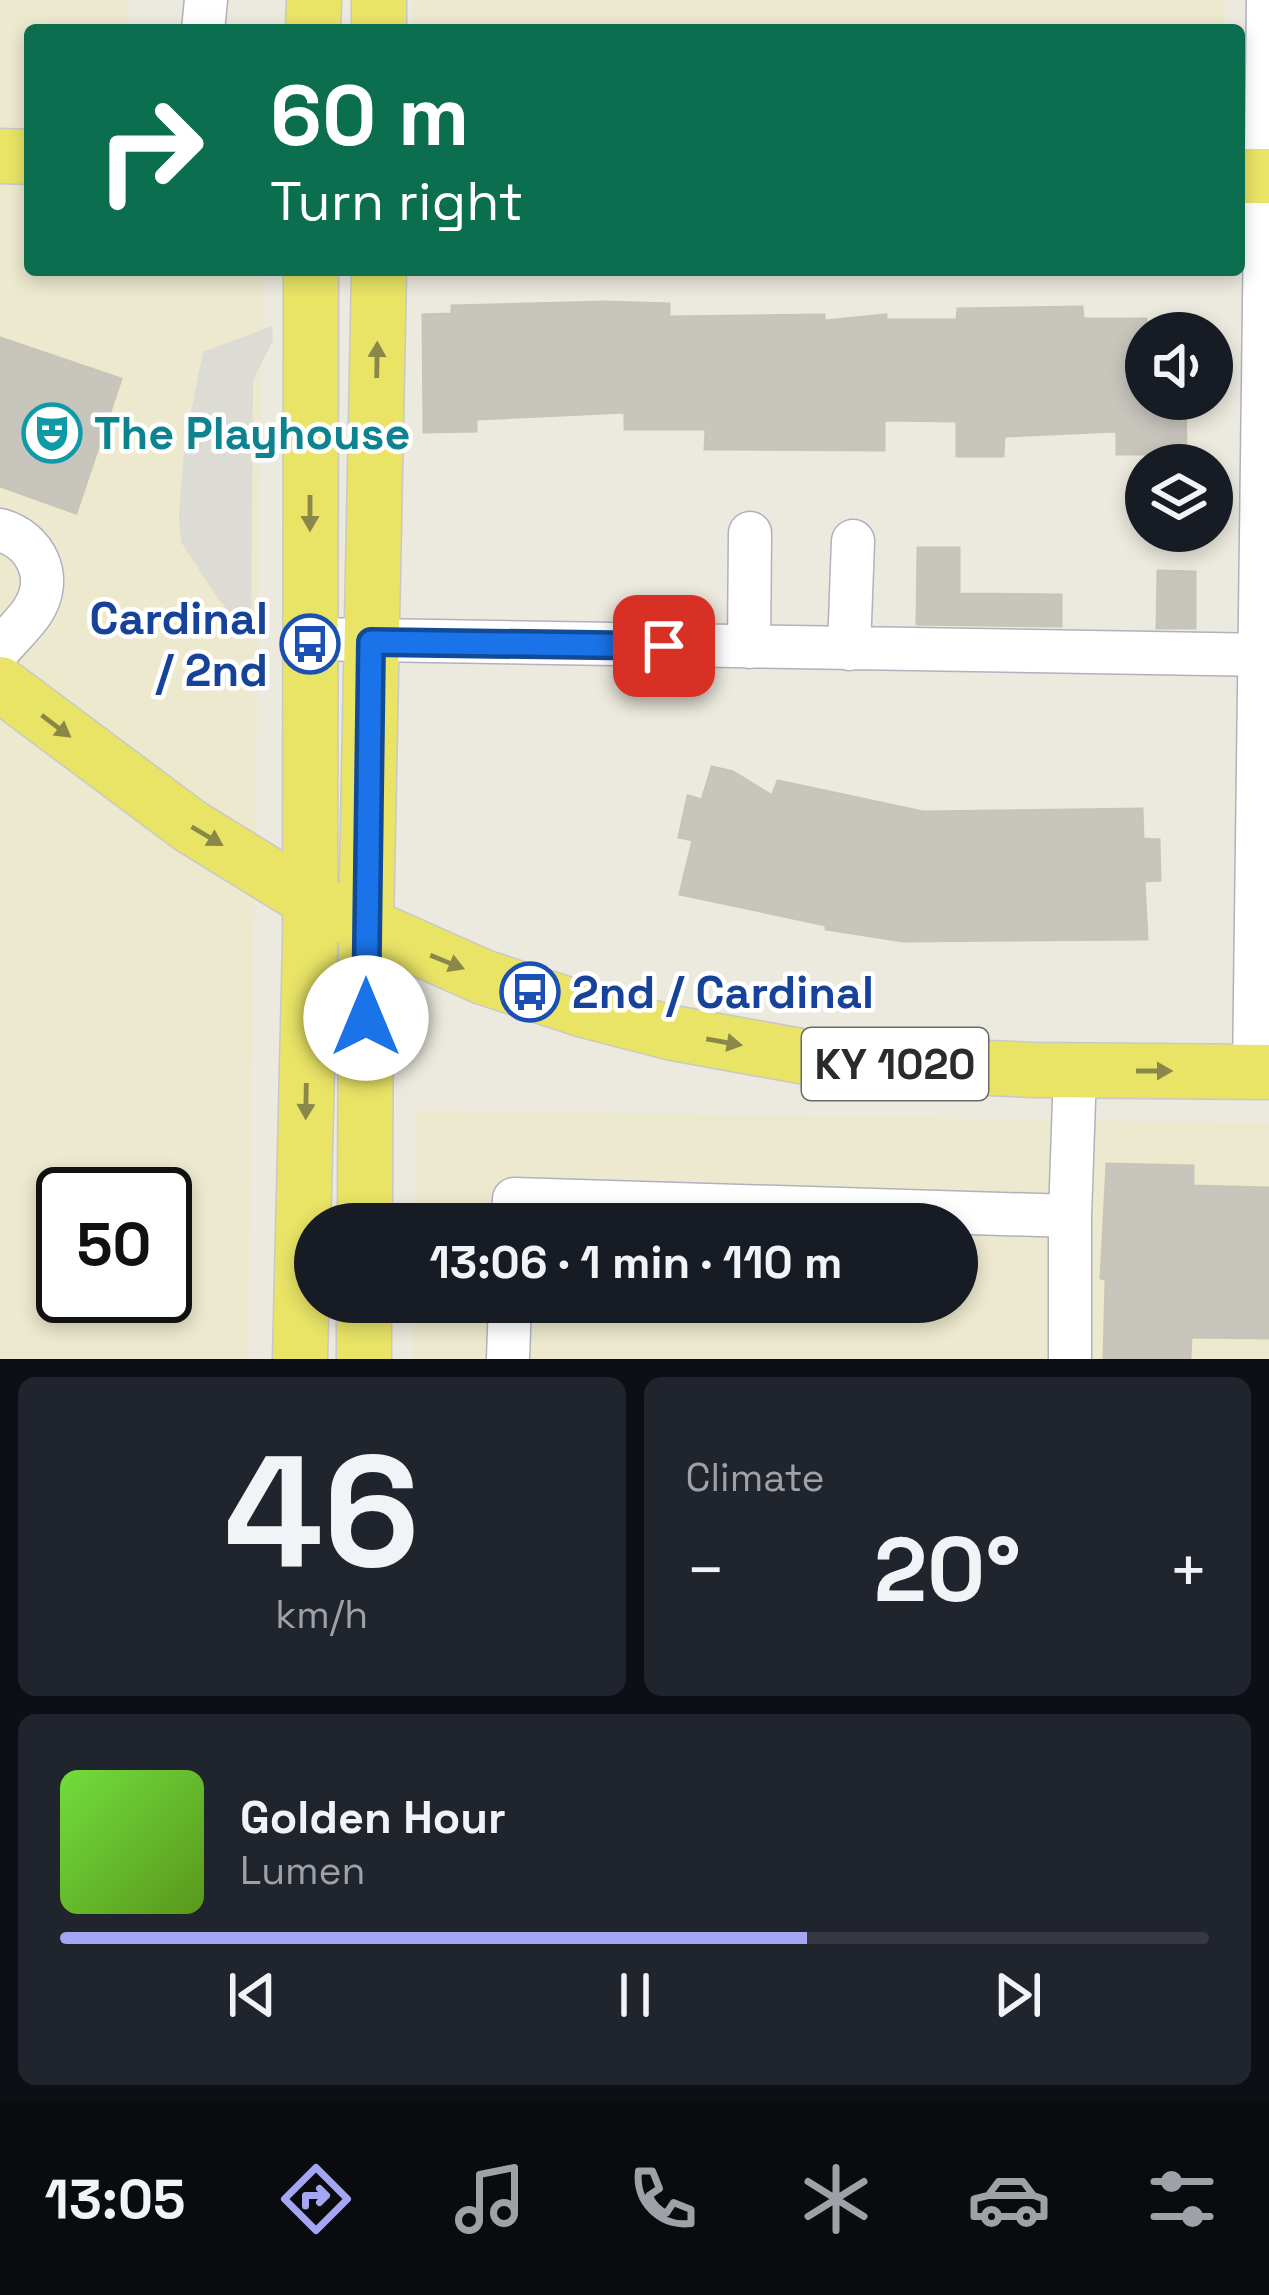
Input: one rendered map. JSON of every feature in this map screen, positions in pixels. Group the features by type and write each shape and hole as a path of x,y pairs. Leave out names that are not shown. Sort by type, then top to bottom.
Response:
{"main road":[{"path":"300,1359 310,900 311,276"},
{"path":"365,1203 379,276"},
{"name":"KY 1020","path":"0,684 190,826 310,900 483,977 673,1034 828,1061 1075,1071 1262,1072"},
{"path":"364,1323 364,1359"}],"street":[{"path":"1262,1072 1264,655 1258,176 1268,0"},
{"path":"0,530 22,536 36,553 40,595 33,611 0,649"},
{"path":"749,647 750,533"},
{"path":"849,649 853,542"},
{"path":"310,639 1264,655"},
{"path":"1070,1359 1075,1071"},
{"path":"514,1203 514,1199 645,1203"},
{"path":"978,1213 1070,1216"},
{"path":"508,1359 509,1323"}],"shaded area":[{"path":"0,0 128,0 128,24 24,24 24,276 263,276 248,1359 0,1359"},
{"path":"413,0 1225,0 1224,24 413,24"},
{"path":"272,326 273,341 253,380 251,636 219,600 181,542 179,514 185,442 203,352"},
{"path":"417,1110 1269,1123 1269,1359 413,1359 414,1323 978,1323 978,1203 415,1203"}],"building":[{"path":"669,304 669,317 824,315 824,321 886,315 886,320 957,320 958,309 1082,307 1083,319 1125,319 1125,420 1185,420 1186,444 1125,444 1125,454 1117,454 1117,431 1004,436 1003,456 957,456 957,421 884,420 884,450 705,449 706,429 625,429 625,412 476,419 476,431 424,432 423,315 452,314 452,306"},
{"name":"The Playhouse","path":"0,338 121,379 76,513 0,486"},
{"path":"918,548 959,548 959,594 1061,595 1061,626 917,624"},
{"path":"1158,571 1195,572 1195,628 1157,628"},
{"path":"712,767 733,772 772,796 778,781 923,812 1142,809 1143,839 1159,840 1160,880 1144,881 1147,939 903,941 826,929 826,925 680,894 693,840 679,837 688,796 702,800"},
{"path":"1107,1164 1193,1166 1193,1186 1269,1188 1269,1338 1191,1337 1190,1359 1104,1358 1106,1279 1101,1278"}],"place":[{"name":"The Playhouse","path":"52,433"},
{"name":"Cardinal / 2nd","path":"310,644"},
{"name":"2nd / Cardinal","path":"530,992"}],"route":[{"path":"366,1018 371,642 664,646"}]}
